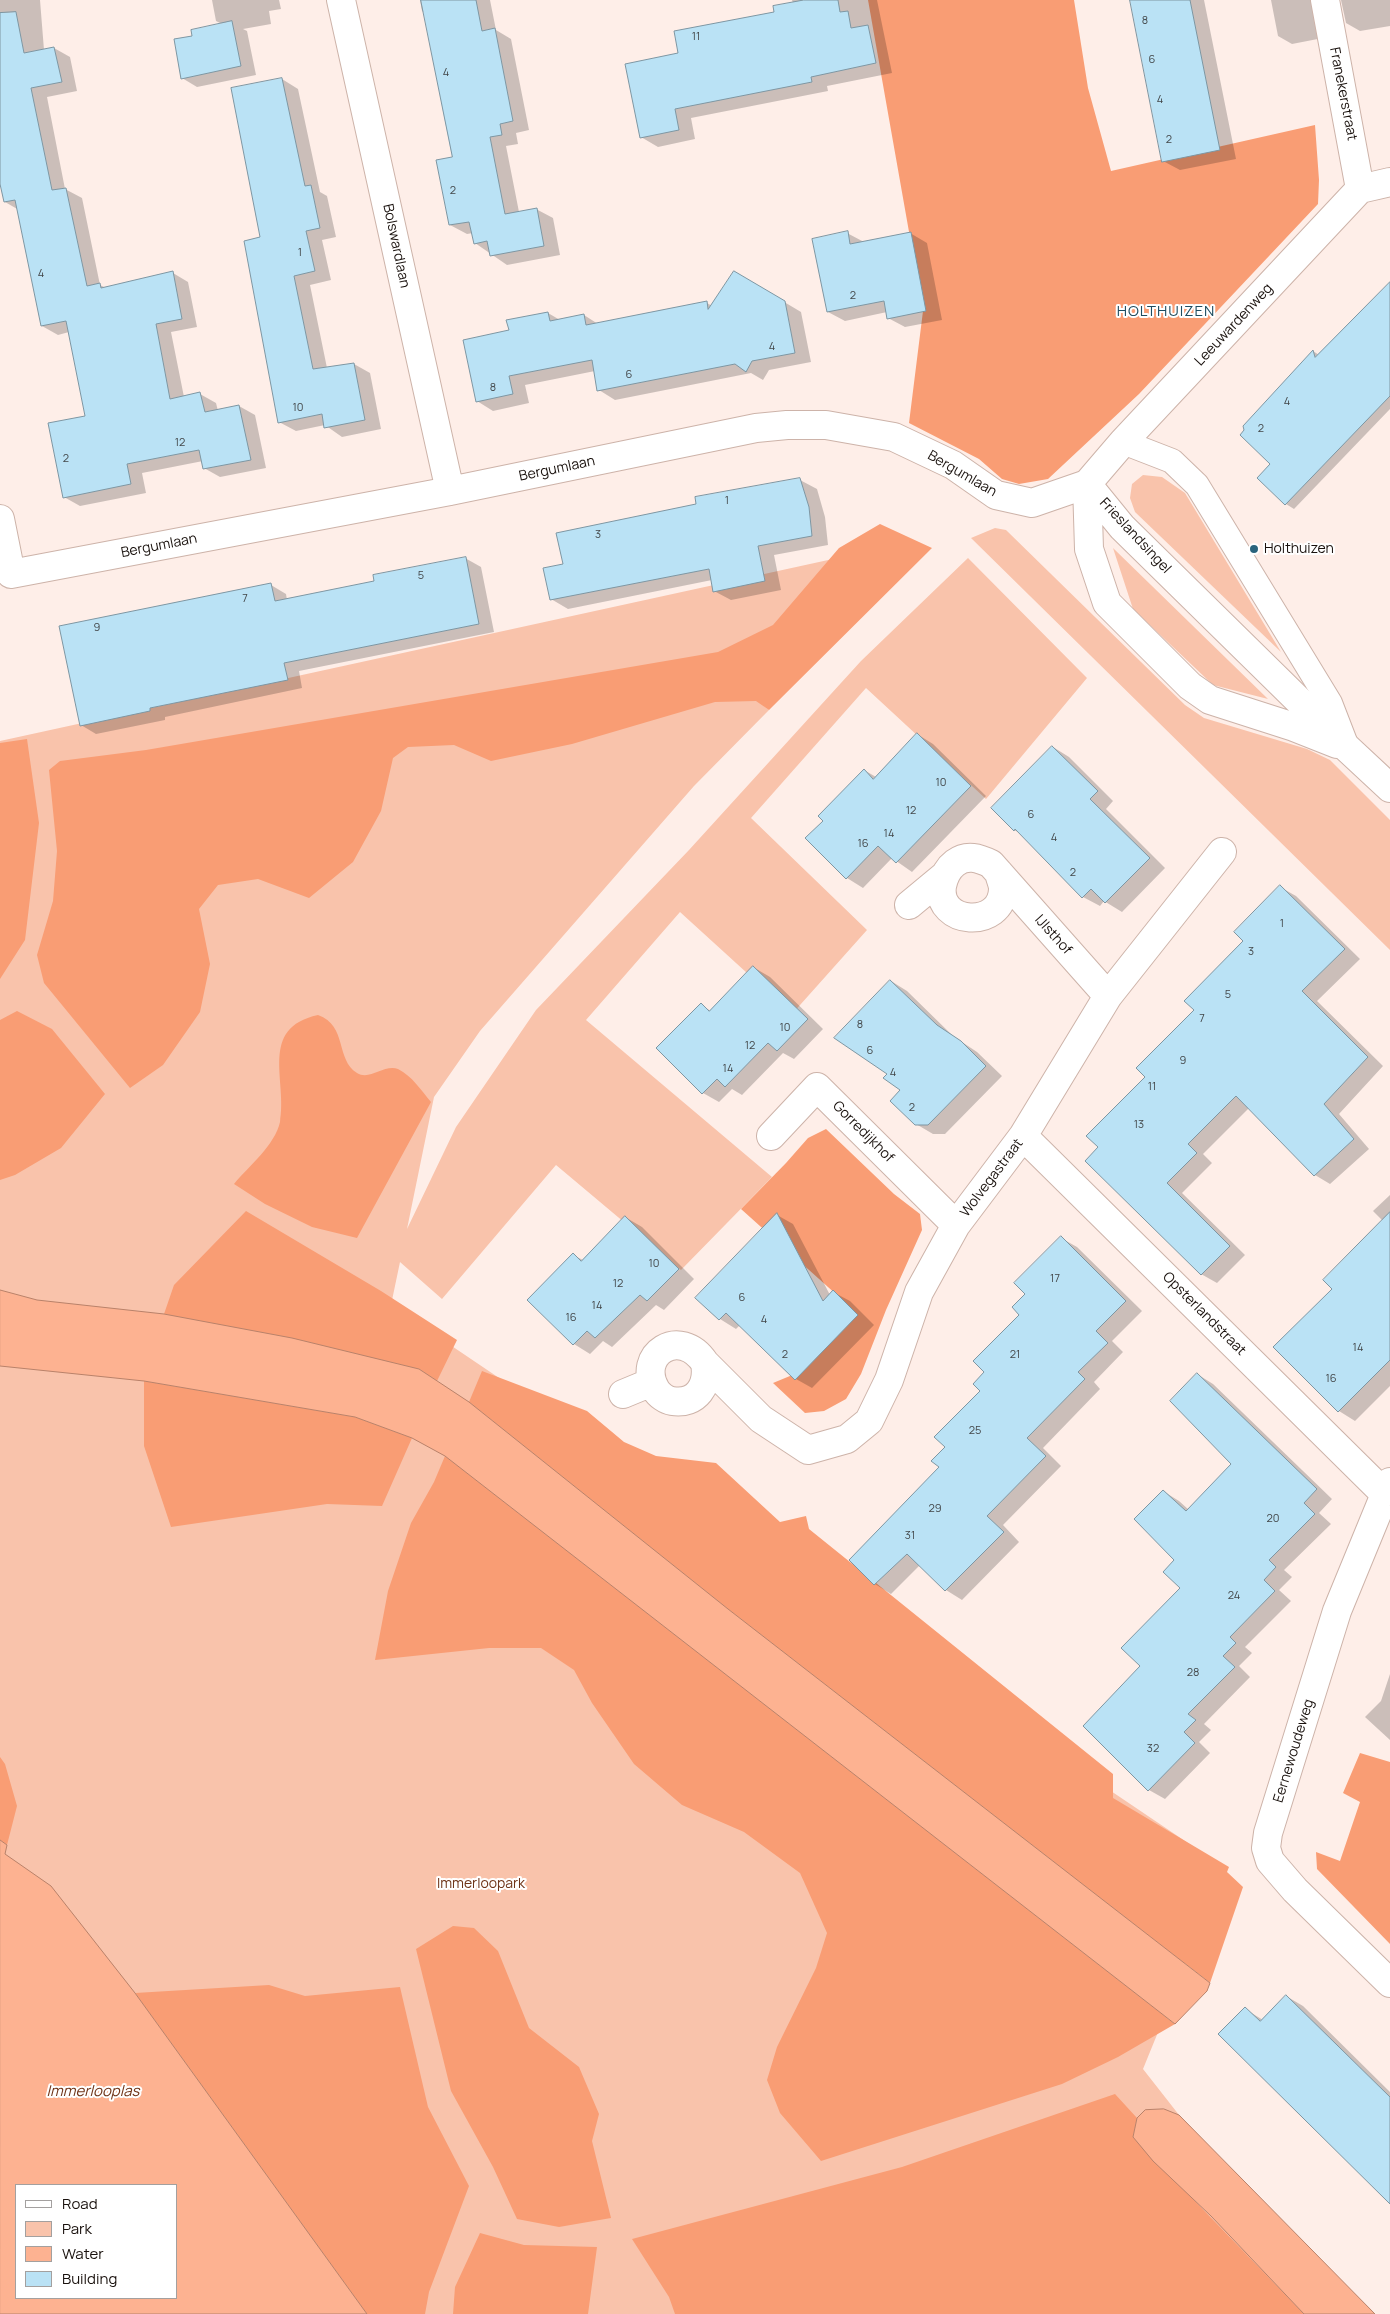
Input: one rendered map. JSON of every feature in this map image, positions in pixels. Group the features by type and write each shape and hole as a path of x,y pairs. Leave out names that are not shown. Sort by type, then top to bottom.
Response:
{"street":[{"name":"Bolswardlaan","path":"342,0 450,491"},
{"name":"Franekerstraat","path":"1325,0 1360,189"},
{"path":"1360,189 1390,182"},
{"name":"Leeuwardenweg","path":"1088,484 1123,442 1360,189"},
{"name":"Bergumlaan","path":"0,519 11,574 450,491 756,428 806,425 826,425 894,438 953,465 996,495 1032,503 1088,484"},
{"name":"Frieslandsingel","path":"1088,484 1089,549 1107,602 1190,686 1210,700 1294,727 1347,748"},
{"name":"Frieslandsingel","path":"1088,484 1122,527 1390,788"},
{"name":"Wolvegastraat","path":"705,1363 761,1419 808,1450 847,1439 869,1421 889,1380 919,1292 956,1225 1023,1136 1108,996 1222,852"},
{"name":"IJlsthof","path":"909,905 944,876 950,867 959,860 981,859 991,864 1108,996"},
{"path":"944,876 941,891 947,906 958,916 973,919 988,914 999,903 1003,888 998,874"},
{"name":"Gorredijkhof","path":"771,1136 817,1087 956,1225"},
{"name":"Opsterlandstraat","path":"1023,1136 1387,1488"},
{"path":"675,1345 690,1346 698,1352 705,1363 707,1375 704,1387 695,1397 683,1402 670,1401 658,1394 652,1382 650,1369 655,1357 664,1349 675,1345"},
{"path":"623,1394 652,1382"},
{"name":"Eernewoudeweg","path":"1387,1488 1337,1611 1268,1833 1266,1848 1270,1861 1294,1890 1390,1983"}],"lane":[{"path":"1123,442 1172,461 1196,484 1330,703 1347,748"}],"green space":[{"path":"1143,475 1162,477 1185,493 1281,652 1135,512 1130,498 1132,484"},
{"path":"995,528 1006,530 1185,705 1204,718 1307,749 1330,760 1390,820 1390,950 971,538"},
{"name":"Immerloopark","path":"906,543 764,706 769,710 694,786 480,1031 434,1097 407,1229 456,1127 536,1010 689,850 861,661 968,558 1087,678 986,799 866,688 751,818 867,930 792,1014 680,912 586,1020 772,1177 681,1270 556,1165 442,1299 400,1262 391,1305 1225,1868 1143,2069 1335,2314 0,2314 0,741"},
{"path":"1113,548 1268,699 1213,685 1133,609"}],"shaded area":[{"path":"868,0 1074,0 1088,88 1111,171 1315,125 1319,180 1318,204 1139,394 1048,479 1019,484 1002,479 979,459 909,423 923,311"},
{"path":"880,524 932,548 769,710 756,701 715,702 572,744 491,761 454,745 408,747 393,758 381,811 353,862 309,898 258,879 218,885 199,909 210,964 200,1012 163,1065 130,1088 44,983 37,955 53,901 57,851 49,770 60,761 146,750 718,652 773,625 839,548"},
{"path":"27,739 39,823 25,940 0,979 0,743"},
{"path":"17,1011 52,1029 105,1094 61,1148 15,1175 0,1180 0,1020"},
{"path":"318,1015 334,1027 346,1060 357,1073 367,1075 393,1068 398,1069 412,1079 431,1102 357,1238 312,1227 265,1204 234,1184 261,1155 277,1131 280,1122 281,1106 280,1058 282,1044 288,1031 299,1022"},
{"path":"826,1129 894,1194 920,1214 922,1230 886,1310 861,1374 846,1399 824,1411 805,1413 773,1383 802,1371 838,1296 741,1209 808,1138"},
{"path":"246,1211 381,1291 457,1340 437,1381 419,1369 164,1314 174,1285"},
{"path":"482,1371 587,1411 624,1442 656,1456 716,1463 780,1522 806,1516 809,1529 1113,1774 1113,1798 1229,1867 1227,1872 1243,1887 1210,1983 728,1609 469,1402"},
{"path":"144,1381 355,1417 412,1438 382,1506 327,1504 171,1527 144,1446"},
{"path":"445,1456 1175,2024 1118,2057 1062,2084 821,2161 780,2113 767,2080 777,2047 816,1968 827,1933 800,1873 744,1832 682,1805 634,1764 592,1703 574,1670 541,1648 489,1648 375,1660 388,1591 411,1523 434,1482"},
{"path":"1360,1753 1390,1762 1390,1944 1317,1869 1316,1852 1340,1861 1360,1802 1343,1793"},
{"path":"0,1757 5,1764 17,1806 7,1845 0,1840"},
{"path":"453,1926 474,1928 498,1951 529,2028 579,2067 599,2114 592,2141 611,2218 559,2227 517,2219 493,2167 451,2091 416,1949"},
{"path":"269,1985 305,1996 400,1987 428,2107 469,2186 429,2292 425,2314 367,2314 135,1993"},
{"path":"1115,2094 1137,2118 1133,2137 1304,2314 675,2314 669,2297 632,2239 902,2167"},
{"path":"480,2233 524,2245 597,2247 588,2314 453,2314 455,2287"}],"water":[{"path":"0,1290 37,1300 164,1314 292,1338 419,1369 469,1402 728,1609 1210,1983 1207,1991 1175,2024 445,1456 412,1438 355,1417 144,1381 0,1366"},
{"name":"Immerlooplas","path":"0,1840 7,1845 5,1854 51,1886 135,1993 367,2314 0,2314"},
{"path":"1164,2109 1179,2115 1375,2314 1304,2314 1211,2216 1153,2161 1133,2137 1137,2118 1145,2110"}],"building":[{"path":"421,0 476,0 482,31 495,28 513,121 500,124 502,135 490,137 505,214 537,208 544,246 490,256 487,241 474,244 469,222 449,225 436,160 452,157"},
{"path":"804,0 838,0 840,12 848,11 851,28 868,25 876,63 811,77 812,82 675,109 679,130 640,138 625,64 678,53 674,31 774,12 773,6"},
{"path":"1130,0 1190,0 1220,150 1162,162"},
{"path":"16,12 24,53 54,47 62,82 31,88 52,190 66,188 87,286 100,283 101,288 173,271 182,319 156,324 170,399 200,392 205,412 239,405 251,460 203,469 199,450 127,464 131,484 63,498 48,423 85,416 66,321 41,326 15,200 4,202 0,184 0,13"},
{"path":"232,21 241,66 181,79 174,39 192,36 191,30"},
{"path":"282,78 305,186 311,185 320,228 306,231 315,271 294,276 313,369 354,363 365,420 324,428 322,414 278,423 244,241 260,237 231,88"},
{"path":"848,231 850,244 911,232 926,311 887,319 884,301 827,312 812,239"},
{"path":"734,271 785,301 795,353 752,361 746,372 735,364 597,391 592,360 509,376 513,394 476,402 463,340 509,330 506,320 548,312 550,321 584,314 586,325 707,301 708,309"},
{"path":"1390,282 1390,396 1285,505 1257,478 1270,464 1240,435 1244,430 1243,426 1313,350 1315,357"},
{"path":"800,478 809,507 812,536 758,546 765,581 713,592 709,569 550,600 543,568 563,564 556,533 696,504 695,497"},
{"path":"466,557 479,624 284,663 288,680 150,708 150,711 80,726 59,626 271,583 275,601 374,581 373,575"},
{"path":"917,733 971,786 896,863 878,846 846,879 805,838 823,821 818,816 864,769 873,779"},
{"path":"1052,746 1098,791 1090,799 1150,858 1105,903 1091,889 1082,898 1015,829 1014,831 991,808"},
{"path":"1280,885 1345,949 1302,991 1368,1057 1324,1104 1354,1139 1314,1176 1236,1096 1188,1144 1197,1153 1167,1183 1230,1246 1201,1275 1085,1161 1098,1147 1086,1136 1145,1077 1136,1068 1194,1010 1184,1001 1243,941 1234,932"},
{"path":"753,966 808,1019 777,1051 768,1043 725,1087 717,1079 702,1094 656,1048 701,1003 709,1011"},
{"path":"890,980 937,1025 961,1041 986,1066 928,1125 915,1125 890,1101 900,1090 883,1078 887,1074 834,1038"},
{"path":"1390,1212 1390,1360 1338,1412 1273,1347 1332,1289 1323,1280"},
{"path":"777,1213 823,1301 833,1290 858,1315 795,1380 726,1313 719,1320 695,1298"},
{"path":"625,1216 679,1269 647,1301 640,1295 595,1338 587,1331 573,1345 527,1300 573,1253 581,1261"},
{"path":"1061,1236 1126,1301 1096,1331 1108,1343 1078,1372 1085,1379 1027,1438 1046,1456 987,1516 1004,1532 945,1591 907,1554 874,1585 849,1560 939,1467 931,1461 945,1447 934,1437 980,1391 973,1384 984,1372 973,1361 1019,1315 1012,1307 1025,1294 1014,1283"},
{"path":"1197,1373 1317,1489 1304,1503 1315,1514 1269,1560 1276,1567 1264,1580 1275,1591 1230,1637 1236,1643 1223,1656 1235,1667 1188,1714 1196,1720 1184,1732 1195,1743 1148,1791 1083,1726 1140,1666 1121,1648 1180,1588 1163,1572 1174,1560 1134,1519 1163,1490 1186,1511 1231,1464 1170,1401"},
{"path":"1286,1995 1390,2097 1390,2204 1218,2034 1245,2007 1260,2021"}],"place":[{"name":"Holthuizen","path":"1254,549"}],"district":[{"name":"HOLTHUIZEN","path":"1166,312"}]}
